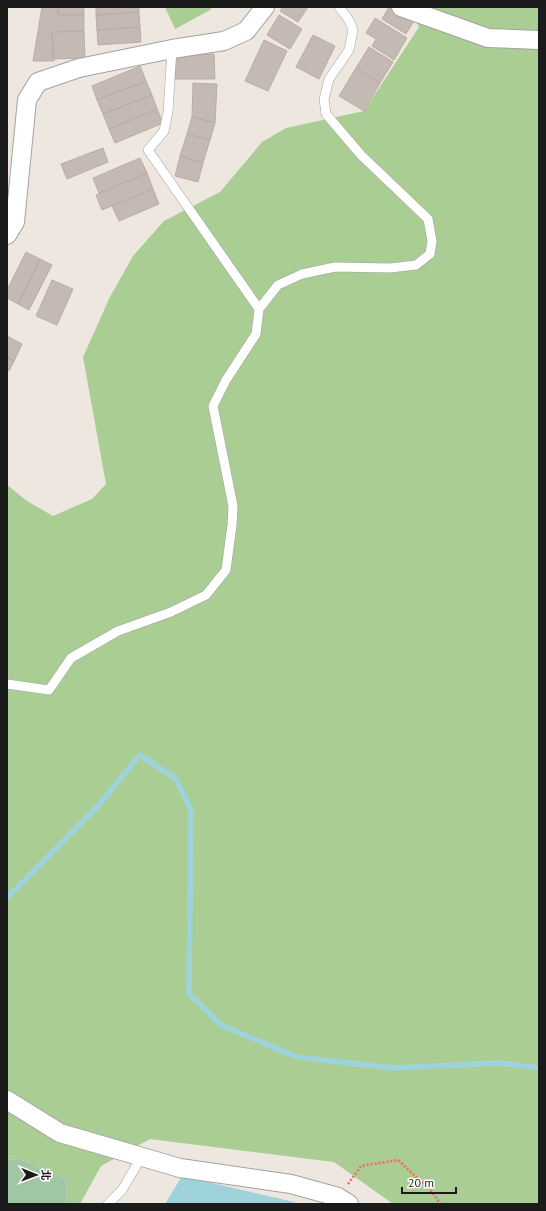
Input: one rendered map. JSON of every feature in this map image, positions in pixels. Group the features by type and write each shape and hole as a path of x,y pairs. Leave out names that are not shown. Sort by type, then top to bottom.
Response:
{"street":[{"path":"7,235 15,222 27,100 38,82 79,68 172,49 224,41 246,31 265,7"},
{"path":"401,7 488,38 539,40"},
{"path":"7,1100 60,1133 180,1168 291,1184 342,1202"}],"lane":[{"path":"7,684 49,690 71,658 118,631 171,612 206,595 226,570 233,506 213,406 226,380 256,334 259,309 278,285 302,274 335,267 390,268 416,264 430,254 432,241 428,219 361,155 326,114 324,99 329,79 349,50 353,30 349,20 338,7"},
{"path":"172,49 168,112 164,131 148,150 259,309"},
{"path":"108,1204 122,1190 142,1156"}],"path":[{"path":"342,1202 361,1166 398,1160 430,1190 442,1204"}],"green space":[{"path":"165,7 212,7 210,10 175,29"},
{"path":"410,7 539,7 539,1204 393,1204 334,1162 150,1139 101,1166 80,1204 66,1204 67,1179 20,1159 7,1160 7,485 27,501 53,516 92,499 106,484 83,357 110,297 133,256 164,221 220,192 262,142 286,128 364,111 419,27"},
{"path":"20,1159 67,1179 66,1204 7,1204 7,1160"}],"water":[{"path":"182,1176 294,1202 296,1204 165,1204"}],"building":[{"path":"42,7 58,7 58,15 84,15 84,31 52,32 54,61 33,61"},
{"path":"58,7 84,7 84,15 58,15"},
{"path":"96,7 139,7 139,12 96,15"},
{"path":"283,7 308,7 298,22 280,11"},
{"path":"389,7 395,7 415,19 406,34 382,19"},
{"path":"139,12 140,27 97,30 96,15"},
{"path":"279,15 302,29 290,49 267,35"},
{"path":"375,18 407,38 394,60 372,46 376,39 366,33"},
{"path":"140,27 141,42 98,45 97,30"},
{"path":"84,31 85,58 53,59 52,32"},
{"path":"313,35 335,46 319,79 296,67"},
{"path":"264,40 287,51 268,91 245,81"},
{"path":"369,47 393,62 380,83 356,68"},
{"path":"214,54 215,79 175,79 175,55"},
{"path":"140,66 146,81 97,100 92,86"},
{"path":"356,68 380,83 364,111 339,96"},
{"path":"146,81 152,95 103,114 97,100"},
{"path":"193,83 217,84 215,123 192,117"},
{"path":"152,95 157,109 109,129 103,114"},
{"path":"157,109 163,123 115,143 109,129"},
{"path":"192,117 215,123 210,140 187,134"},
{"path":"187,134 210,140 203,163 180,156"},
{"path":"103,148 108,162 67,179 61,164"},
{"path":"180,156 203,163 198,182 175,176"},
{"path":"140,158 147,173 99,193 93,178"},
{"path":"147,173 153,189 102,210 96,195"},
{"path":"153,189 159,204 119,221 112,206"},
{"path":"26,252 40,259 18,304 7,298 7,290"},
{"path":"40,259 52,265 29,310 18,304"},
{"path":"52,280 73,289 57,325 36,316"},
{"path":"7,336 22,344 14,361 7,357"},
{"path":"7,357 14,361 9,371 7,370"}],"waterway":[{"path":"7,898 97,807 140,755 176,779 191,810 189,994 221,1025 297,1057 393,1068 500,1063 539,1068"}]}
